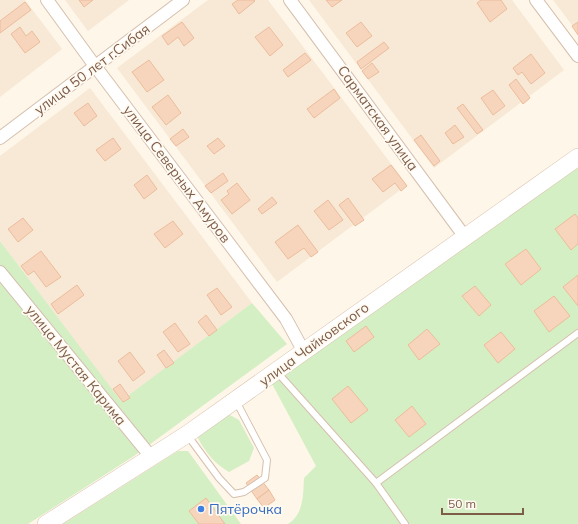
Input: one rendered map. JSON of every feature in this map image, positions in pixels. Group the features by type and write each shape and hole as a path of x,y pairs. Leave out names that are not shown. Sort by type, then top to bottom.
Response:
{"street":[{"name":"улица Северных Амуров","path":"47,0 95,66 286,318 303,350"},
{"name":"улица 50 лет г.Сибая","path":"0,138 183,0"},
{"name":"Сарматская улица","path":"290,0 465,237"},
{"path":"536,0 578,56"},
{"name":"улица Чайковского","path":"46,524 186,435 303,350 578,157"},
{"name":"улица Мустая Карима","path":"0,272 152,458"}],"lane":[{"path":"376,482 578,333"},
{"path":"276,371 376,482 405,524"},
{"path":"186,435 219,478 234,494 244,492 266,478 267,460 236,400"}],"shaded area":[{"path":"0,0 25,0 62,49 0,97"},
{"path":"65,0 129,0 88,31"},
{"path":"208,0 268,0 407,185 277,282 117,68"},
{"path":"309,0 512,0 564,70 434,168"},
{"path":"553,0 578,0 578,33"},
{"path":"90,88 252,303 121,402 0,241 0,156"}],"green space":[{"path":"578,166 578,524 288,524 300,510 303,497 304,478 316,466 271,382"},
{"path":"0,241 121,401 252,303 287,344 134,456 28,524 0,524"},
{"path":"228,414 239,420 254,448 249,461 229,472 211,457 198,438 200,432"},
{"path":"178,451 188,451 241,524 63,524"}],"building":[{"path":"79,0 93,0 84,7"},
{"path":"238,0 255,1 239,14 232,4"},
{"path":"326,0 342,0 332,7"},
{"path":"481,0 501,0 507,9 490,22 477,3"},
{"path":"25,2 31,10 0,33 0,21"},
{"path":"182,22 194,38 184,46 178,37 168,45 162,36"},
{"path":"361,22 372,36 357,47 346,33"},
{"path":"578,22 578,35 572,26"},
{"path":"20,27 26,36 32,31 40,42 25,53 11,34"},
{"path":"269,27 283,45 270,56 255,37"},
{"path":"384,42 389,48 361,69 357,62"},
{"path":"305,53 311,60 288,77 283,70"},
{"path":"531,54 545,73 531,84 522,72 518,75 513,68"},
{"path":"149,60 164,80 147,92 132,72"},
{"path":"372,63 379,72 368,79 362,71"},
{"path":"516,79 530,98 523,104 509,85"},
{"path":"334,89 340,98 314,118 307,109"},
{"path":"493,90 505,106 493,115 481,98"},
{"path":"168,95 181,113 166,125 152,107"},
{"path":"88,103 97,116 84,126 74,113"},
{"path":"463,104 483,130 477,134 457,108"},
{"path":"455,125 464,137 453,144 445,133"},
{"path":"183,129 189,137 176,146 170,139"},
{"path":"421,135 440,161 434,166 414,140"},
{"path":"113,138 121,149 105,161 96,150"},
{"path":"218,138 225,146 214,154 207,146"},
{"path":"391,165 407,186 401,191 395,183 383,192 372,179"},
{"path":"223,173 228,181 211,193 205,186"},
{"path":"147,175 157,189 144,199 134,185"},
{"path":"237,183 250,200 232,214 221,200 229,194 227,191"},
{"path":"272,197 277,203 262,214 258,209"},
{"path":"348,198 364,220 355,226 339,205"},
{"path":"328,200 343,220 329,230 314,211"},
{"path":"575,214 578,218 578,244 571,250 555,229"},
{"path":"23,218 33,230 18,242 8,229"},
{"path":"173,221 183,234 165,248 154,234"},
{"path":"298,225 318,252 311,257 304,248 288,259 275,242"},
{"path":"526,249 541,269 521,285 505,264"},
{"path":"41,251 61,277 46,287 34,271 28,275 21,266"},
{"path":"578,275 578,306 563,287"},
{"path":"77,285 84,295 58,314 51,304"},
{"path":"475,286 491,305 479,316 462,296"},
{"path":"217,288 232,307 221,315 207,295"},
{"path":"554,296 570,316 549,332 534,311"},
{"path":"206,315 217,330 209,336 198,322"},
{"path":"175,323 190,344 178,352 163,332"},
{"path":"366,326 374,337 354,352 346,341"},
{"path":"427,329 440,344 419,360 408,345"},
{"path":"501,332 515,349 498,363 484,345"},
{"path":"164,350 174,363 166,368 157,355"},
{"path":"130,352 145,372 133,381 118,361"},
{"path":"120,384 130,398 123,402 113,389"},
{"path":"348,386 368,410 351,423 332,399"},
{"path":"412,406 426,424 409,437 395,420"},
{"path":"257,475 269,490 257,499 246,483"},
{"path":"269,490 275,500 264,508 257,499"},
{"path":"206,498 225,524 199,524 189,511"}],"place":[{"name":"Пятёрочка","path":"201,509"}]}
